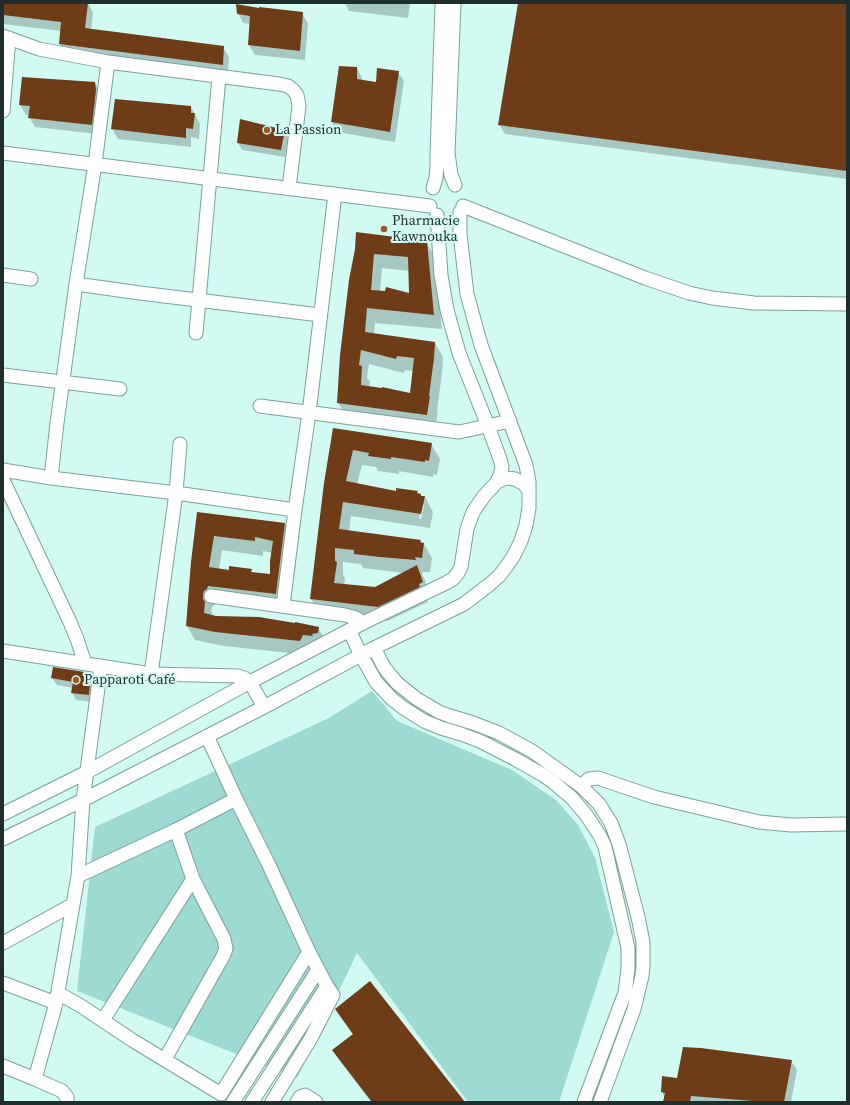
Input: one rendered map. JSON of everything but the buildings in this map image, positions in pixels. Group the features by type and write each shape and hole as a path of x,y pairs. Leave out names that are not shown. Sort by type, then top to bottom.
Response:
{"street":[{"path":"3,814 87,772 250,682 349,630 453,579 462,567 467,529 473,512 484,496 497,482 502,467 488,426 459,353 447,310 441,275 434,210 429,200 436,178 437,166 442,3"},
{"path":"454,3 448,153 455,185"},
{"path":"3,111 6,37 39,49 108,62 288,86 297,95 300,106 289,188"},
{"path":"51,478 62,382 95,164 108,62"},
{"path":"196,333 219,77"},
{"path":"3,153 335,194 434,210 443,217 455,216 462,209"},
{"path":"3,839 83,800 264,707 374,648 464,604 499,576 513,557 521,542 529,508 529,482 526,464 481,345 467,294 460,234 464,200 463,194 460,189 450,182 444,182 433,188"},
{"path":"283,606 309,413 335,194"},
{"path":"462,209 645,278 689,293 712,298 754,302 847,304"},
{"path":"3,275 31,279"},
{"path":"76,284 320,315"},
{"path":"3,375 120,389"},
{"path":"260,406 459,432 510,421"},
{"path":"151,674 176,493 180,444"},
{"path":"85,663 70,622 3,478 51,478 176,493 295,510"},
{"path":"497,482 506,478 515,479 524,484 529,491"},
{"path":"211,596 345,615 356,618 363,623"},
{"path":"349,630 376,682 392,698 424,721 461,734 498,750 543,775 567,794 588,816 600,836 605,847 628,948 628,969 627,980 620,1006 584,1102"},
{"path":"374,648 384,667 391,676 398,684 417,699 439,712 486,727 513,740 532,751 581,786 599,804 616,833 638,917 643,942 643,966 634,1009 600,1102"},
{"path":"3,651 151,674 230,676 244,678 250,682 264,707"},
{"path":"35,1079 57,998 78,876 83,800 101,666"},
{"path":"207,736 309,952 333,995 310,1038 272,1102"},
{"path":"581,786 589,779 598,778 654,797 759,822 791,825 847,824"},
{"path":"78,876 176,830 236,799"},
{"path":"165,1059 226,949 224,939 193,879 176,830"},
{"path":"103,1020 193,879"},
{"path":"3,943 72,906"},
{"path":"218,1098 309,952"},
{"path":"3,983 57,998 103,1020 132,1040 165,1059 218,1098 232,1102 318,970"},
{"path":"252,1102 327,986"},
{"path":"620,1006 634,1009"},
{"path":"3,1066 62,1091 71,1100"},
{"path":"298,1102 301,1096 305,1095 316,1102"}],"shaded area":[{"path":"372,691 397,721 512,770 556,800 578,825 595,858 614,932 559,1102 468,1102 357,953 297,1078 77,991 95,827 329,718"}],"place":[{"name":"La Passion","path":"267,130"},
{"name":"Pharmacie Kawnouka","path":"384,229"},
{"name":"Papparoti Café","path":"76,680"}]}
